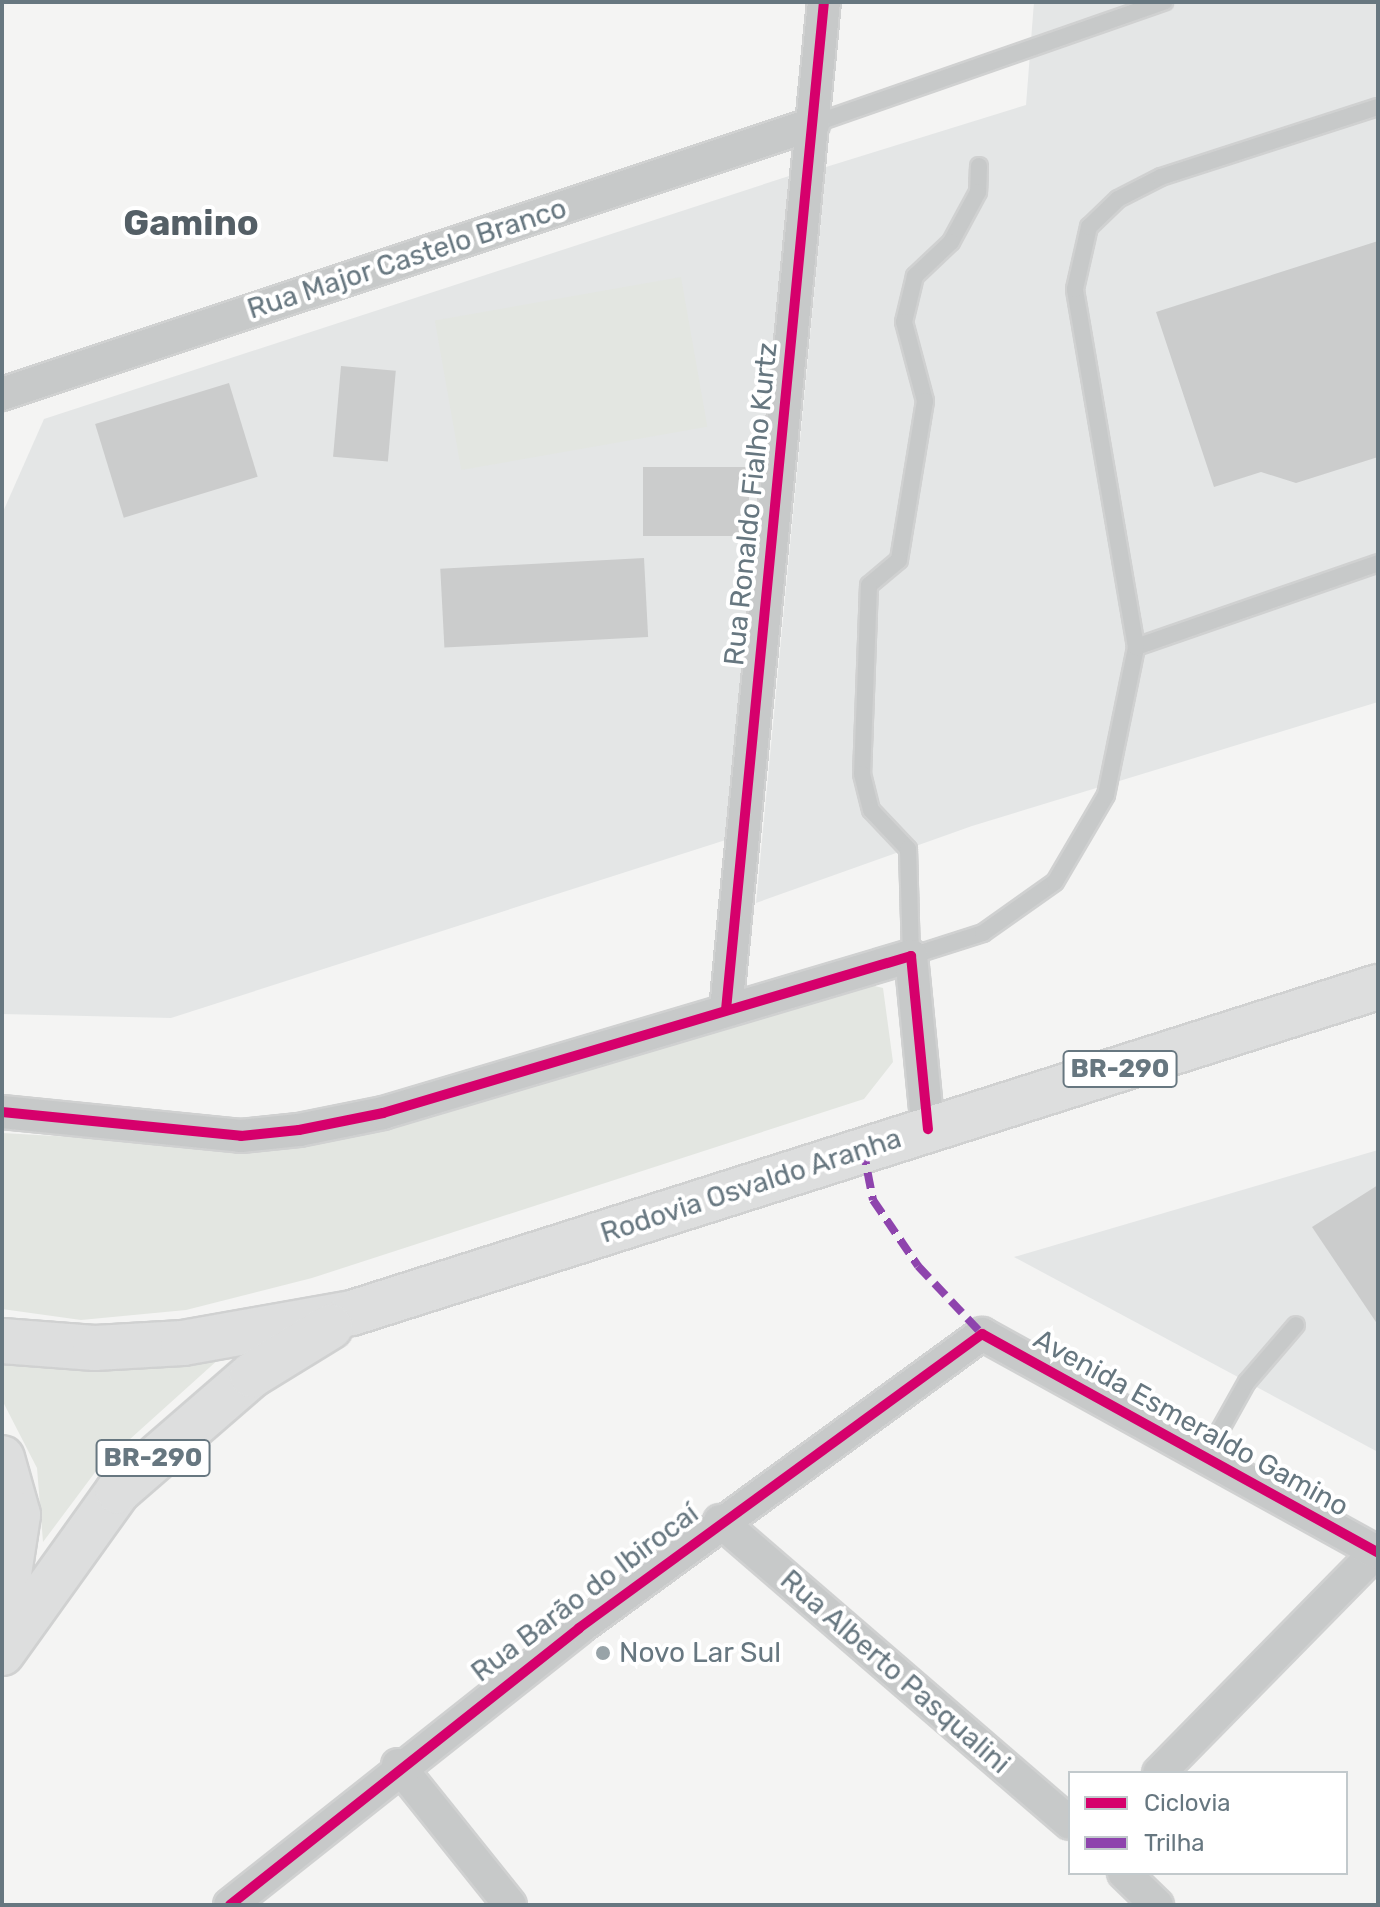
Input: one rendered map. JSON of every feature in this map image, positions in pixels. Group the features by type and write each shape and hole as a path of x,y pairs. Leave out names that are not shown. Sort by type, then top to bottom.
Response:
{"highway":[{"name":"Rodovia Osvaldo Aranha","path":"352,1313 1378,987"},
{"name":"BR-290","path":"2,1341 95,1348 183,1343 352,1313"},
{"name":"BR-290","path":"2,1653 118,1491 252,1375 352,1313"},
{"path":"2,1458 18,1515 2,1619"}],"street":[{"name":"Rua Ronaldo Fialho Kurtz","path":"726,1010 824,2"},
{"name":"Rua Major Castelo Branco","path":"2,394 813,124"},
{"path":"2,1112 241,1136 299,1130 383,1113 911,956 928,1129"},
{"name":"Avenida Esmeraldo Gamino","path":"982,1334 1377,1552"},
{"name":"Rua Barão do Ibirocaí","path":"230,1905 398,1765 720,1521 982,1334"},
{"name":"Rua Alberto Pasqualini","path":"720,1521 1068,1821"},
{"path":"1161,1771 1377,1552"},
{"path":"398,1765 510,1905"},
{"path":"1126,1875 1157,1905"}],"lane":[{"path":"813,124 1164,2"},
{"path":"979,166 978,192 951,242 915,276 904,322 925,401 899,560 869,585 862,774 871,810 908,849 911,956 983,933 1055,882 1106,795 1136,647 1075,289 1089,227 1118,199 1161,177 1378,107"},
{"path":"1136,647 1378,563"},
{"path":"1205,1457 1247,1382 1296,1325"}],"shaded area":[{"path":"1034,2 1378,2 1378,702 972,826 756,903 826,167 1026,105"},
{"path":"789,176 735,837 171,1018 2,1014 2,514 44,419"},
{"path":"681,277 707,427 461,470 435,320"},
{"path":"862,983 883,988 893,1062 864,1099 312,1278 186,1310 81,1320 2,1309 2,1133 234,1146 387,1130"},
{"path":"1378,1150 1378,1452 1014,1257"},
{"path":"230,1349 99,1467 43,1542 37,1468 2,1400 2,1357"}],"building":[{"path":"1378,241 1378,457 1296,483 1261,472 1214,487 1156,312"},
{"path":"341,366 396,371 388,461 333,457"},
{"path":"229,383 258,477 124,518 95,424"},
{"path":"643,467 749,467 749,536 643,536"},
{"path":"644,558 648,637 444,648 440,569"},
{"path":"1378,1185 1378,1325 1312,1227"}],"marked path":[{"path":"863,1149 873,1200 918,1266 982,1334"}],"cycle path":[{"path":"726,1010 824,2"},
{"path":"2,1112 241,1136 299,1130 383,1113 911,956 928,1129"},
{"path":"230,1905 579,1628 982,1334 1378,1553"}],"place":[{"name":"Novo Lar Sul","path":"603,1653"}],"district":[{"name":"Gamino","path":"191,223"}]}
